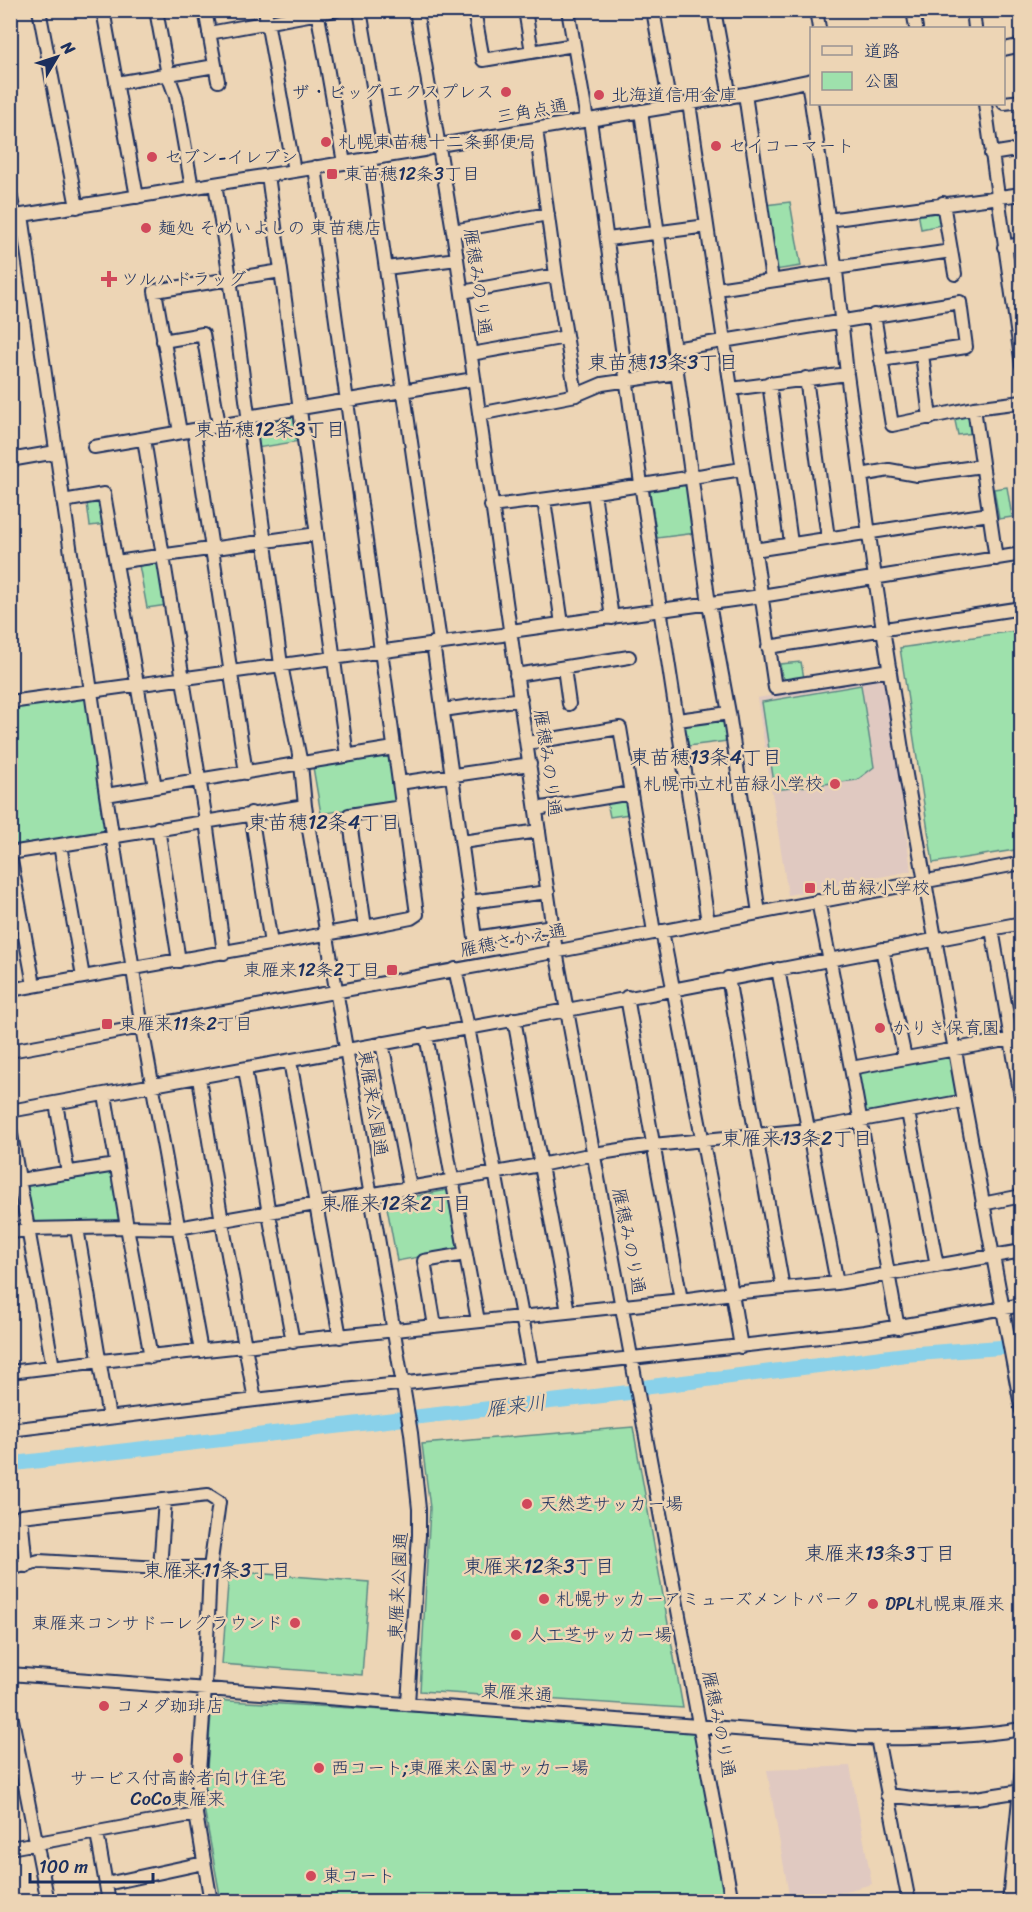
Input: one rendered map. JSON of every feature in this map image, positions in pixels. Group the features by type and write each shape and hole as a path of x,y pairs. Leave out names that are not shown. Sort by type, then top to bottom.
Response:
{"street":[{"path":"39,10 77,207"},
{"path":"103,10 137,197"},
{"path":"156,10 168,75 176,97 192,188"},
{"path":"205,10 218,81"},
{"path":"209,33 266,17 336,10"},
{"path":"360,10 385,156"},
{"name":"雁穂みのり通","path":"416,10 453,231 556,951 732,1902"},
{"path":"474,10 483,60 574,45"},
{"path":"525,10 531,52"},
{"path":"568,10 608,239 641,484 708,922"},
{"path":"653,10 670,106"},
{"path":"714,10 730,97"},
{"path":"816,10 819,27"},
{"path":"913,10 916,27"},
{"path":"973,10 975,27"},
{"path":"317,12 344,163"},
{"path":"266,17 294,171"},
{"path":"1005,49 1022,45"},
{"path":"117,83 215,66"},
{"name":"三角点通","path":"16,216 424,150 438,145 730,97 810,81"},
{"path":"745,94 772,280"},
{"path":"1005,103 1022,101"},
{"path":"689,103 775,688 890,670"},
{"path":"813,105 875,578 935,939 982,1204 1022,1411"},
{"path":"985,105 1004,247 1017,298 1022,365"},
{"path":"641,111 709,603 729,713 759,913"},
{"path":"536,129 556,275 576,395"},
{"path":"991,154 1022,149"},
{"path":"370,159 403,390 436,643 442,710 476,938 552,926"},
{"path":"10,990 271,945 411,918 417,914 315,167"},
{"path":"268,175 347,756"},
{"name":"東雁来公園通","path":"215,184 230,278 281,665 301,764 305,806 411,1433 419,1509 419,1535 408,1703"},
{"path":"10,194 16,216 56,452 142,1028 201,1351"},
{"path":"828,220 1022,194"},
{"path":"943,203 955,274"},
{"path":"453,231 548,214"},
{"path":"608,239 707,226"},
{"path":"1004,247 1022,244"},
{"path":"717,289 951,251"},
{"path":"386,268 457,259"},
{"path":"180,432 155,291 281,271"},
{"path":"462,292 556,275"},
{"path":"674,349 960,302 966,347 881,360"},
{"path":"874,315 891,424 974,408 1022,402"},
{"path":"163,341 203,334 219,426"},
{"path":"471,354 567,338"},
{"path":"922,354 930,418"},
{"path":"479,414 576,395 602,384 677,373"},
{"path":"731,389 847,374"},
{"path":"806,378 828,538"},
{"path":"94,447 219,426 299,407 474,379"},
{"path":"768,383 791,543"},
{"path":"974,408 996,559"},
{"path":"194,430 246,773"},
{"path":"144,439 225,953"},
{"path":"10,460 56,452"},
{"path":"861,475 889,470 917,475 982,466"},
{"path":"491,506 594,494 641,484 742,470"},
{"path":"63,501 104,494 155,787"},
{"path":"594,494 612,618"},
{"path":"544,500 562,624"},
{"path":"754,550 989,514"},
{"path":"116,562 317,534"},
{"path":"10,702 502,635 511,631 760,597 1022,554"},
{"path":"768,647 1022,608"},
{"path":"516,675 629,657"},
{"path":"564,668 569,704"},
{"path":"442,710 521,699"},
{"path":"678,720 729,713"},
{"path":"527,743 620,728 658,932 703,1140 741,1347"},
{"path":"106,795 394,748"},
{"path":"399,783 530,764"},
{"path":"536,808 631,792"},
{"path":"34,985 10,854 158,828 305,806"},
{"path":"365,927 349,815 402,807"},
{"path":"251,813 271,945"},
{"path":"158,828 179,961"},
{"path":"462,842 539,831"},
{"path":"60,845 83,977"},
{"name":"雁穂さかえ通","path":"10,1051 1022,863"},
{"path":"470,902 548,892"},
{"path":"818,901 898,1328"},
{"path":"10,1111 290,1062 1022,923"},
{"path":"992,928 1016,1038 1022,1103"},
{"path":"882,949 905,1058"},
{"path":"455,969 468,1027 532,1370"},
{"path":"778,969 837,1282"},
{"path":"728,978 783,1288"},
{"path":"627,997 681,1300"},
{"path":"514,1019 568,1311"},
{"path":"426,1035 478,1321"},
{"path":"851,1068 1016,1038"},
{"path":"382,1043 410,1188"},
{"path":"290,1062 340,1337"},
{"path":"245,1069 293,1342"},
{"path":"199,1078 222,1222 255,1400"},
{"path":"105,1095 151,1357"},
{"path":"10,1233 29,1229 178,1228 222,1222 540,1166 594,1154 653,1145 808,1130 964,1101"},
{"path":"56,1103 68,1173"},
{"path":"908,1112 938,1266"},
{"path":"10,1130 53,1367"},
{"path":"20,1180 116,1165"},
{"path":"982,1204 1022,1196"},
{"path":"77,1228 109,1418"},
{"path":"10,1372 837,1282 1022,1251"},
{"path":"435,1326 424,1262 465,1254"},
{"path":"10,1430 255,1400 898,1328 1022,1305"},
{"path":"26,1566 21,1516 208,1495 219,1502 210,1568 205,1688 196,1814 211,1902"},
{"path":"160,1568 165,1500"},
{"path":"10,1569 39,1561 160,1568 210,1568"},
{"name":"東雁来通","path":"10,1674 877,1738 957,1737 1022,1729"},
{"path":"10,1708 14,1747 48,1902"},
{"path":"877,1738 909,1902"},
{"path":"1009,1902 1022,1768"},
{"path":"887,1795 930,1800 976,1798 1021,1791"},
{"path":"10,1848 196,1814"},
{"path":"97,1833 110,1902"},
{"path":"106,1884 204,1863"}],"shaded area":[{"name":"札幌市立札苗緑小学校","path":"886,677 911,871 788,895 757,698"},
{"path":"850,1766 872,1884 809,1901 790,1901 767,1770"}],"green space":[{"path":"790,202 801,266 775,270 765,205"},
{"path":"938,209 941,225 921,229 918,212"},
{"path":"295,414 300,441 257,448 253,421"},
{"path":"970,414 974,433 958,435 954,416"},
{"path":"685,482 689,485 696,533 657,538 650,492 652,487"},
{"path":"1007,487 1012,517 999,519 994,489"},
{"path":"102,500 106,524 90,526 87,503"},
{"path":"159,561 167,605 147,608 139,565"},
{"path":"1021,630 1021,849 933,863 900,648"},
{"path":"801,662 804,678 786,680 782,676 780,664"},
{"path":"861,685 874,767 857,780 775,790 762,702"},
{"path":"87,695 107,832 11,848 10,706"},
{"path":"720,718 723,720 727,741 688,746 684,726 688,722"},
{"path":"389,754 397,801 321,814 313,767"},
{"path":"627,800 629,814 610,817 607,802"},
{"path":"950,1055 959,1098 864,1115 856,1071"},
{"path":"111,1170 121,1223 32,1224 25,1184"},
{"path":"447,1190 458,1250 397,1261 386,1202"},
{"name":"札幌サッカーアミューズメントパーク","path":"633,1427 683,1708 420,1691 430,1508 422,1444"},
{"name":"東雁来コンサドーレグラウンド","path":"229,1571 369,1582 362,1675 222,1664"},
{"path":"212,1700 694,1728 725,1901 221,1901 204,1808"}],"waterway":[{"name":"雁来川","path":"10,1464 633,1392 647,1387 910,1354 1022,1346"}],"place":[{"name":"ザ・ビッグ エクスプレス","path":"506,92"},
{"name":"北海道信用金庫","path":"599,95"},
{"name":"札幌東苗穂十二条郵便局","path":"326,142"},
{"name":"セイコーマート","path":"716,146"},
{"name":"セブン-イレブン","path":"152,157"},
{"name":"東苗穂12条3丁目","path":"332,174"},
{"name":"麺処 そめいよしの 東苗穂店","path":"146,228"},
{"name":"ツルハドラッグ","path":"109,279"},
{"name":"札幌市立札苗緑小学校","path":"835,784"},
{"name":"札苗緑小学校","path":"810,888"},
{"name":"東雁来12条2丁目","path":"392,970"},
{"name":"東雁来11条2丁目","path":"107,1024"},
{"name":"かりき保育園","path":"880,1028"},
{"name":"天然芝サッカー場","path":"527,1504"},
{"name":"札幌サッカーアミューズメントパーク","path":"544,1599"},
{"name":"DPL札幌東雁来","path":"873,1604"},
{"name":"東雁来コンサドーレグラウンド","path":"295,1623"},
{"name":"人工芝サッカー場","path":"516,1635"},
{"name":"コメダ珈琲店","path":"104,1706"},
{"name":"サービス付高齢者向け住宅 CoCo東雁来","path":"178,1758"},
{"name":"西コート;東雁来公園サッカー場","path":"319,1768"},
{"name":"東コート","path":"311,1876"}],"district":[{"name":"東苗穂13条3丁目","path":"663,362"},
{"name":"東苗穂12条3丁目","path":"270,429"},
{"name":"東苗穂13条4丁目","path":"706,757"},
{"name":"東苗穂12条4丁目","path":"324,822"},
{"name":"東雁来13条2丁目","path":"797,1138"},
{"name":"東雁来12条2丁目","path":"396,1203"},
{"name":"東雁来13条3丁目","path":"880,1553"},
{"name":"東雁来12条3丁目","path":"539,1566"},
{"name":"東雁来11条3丁目","path":"217,1570"}]}
